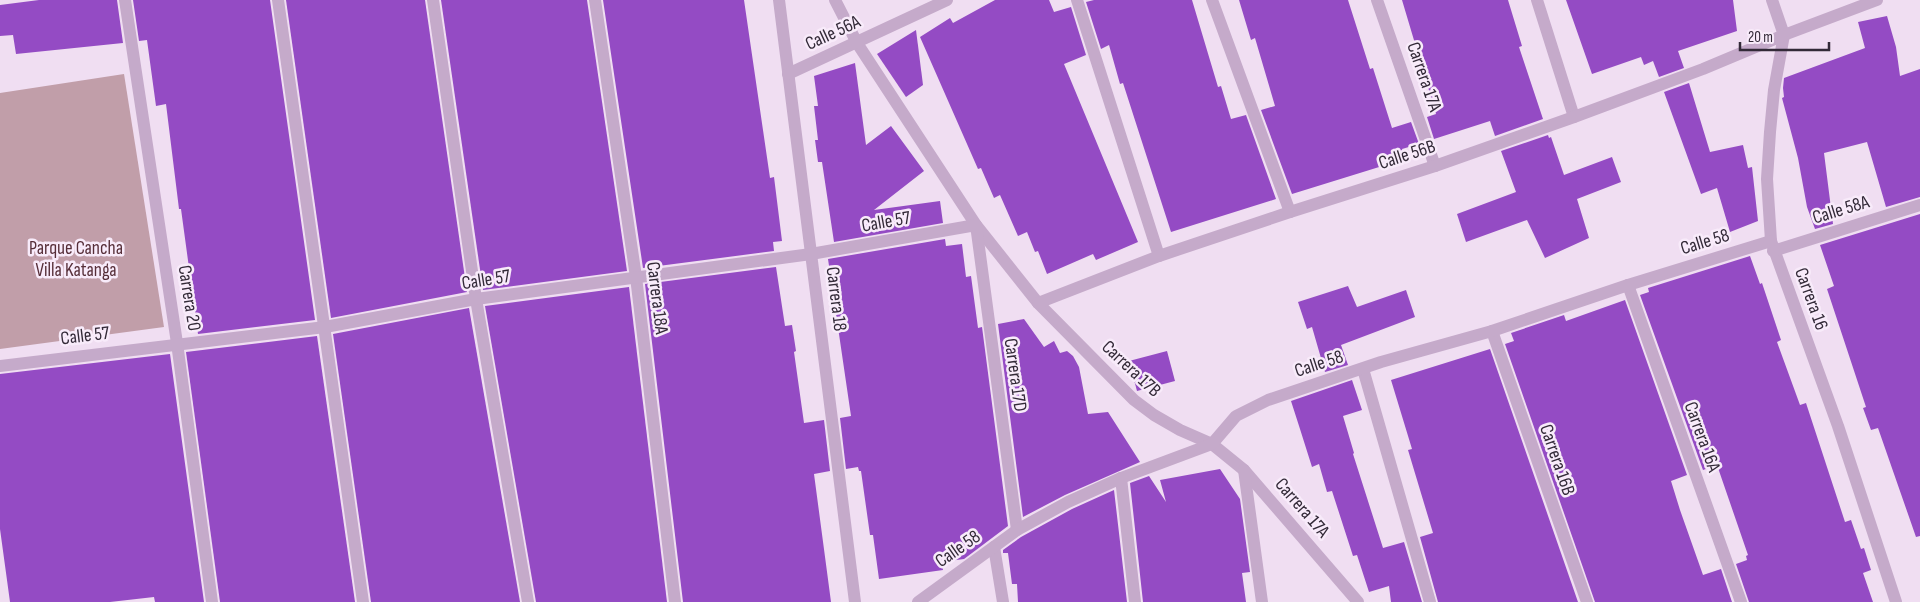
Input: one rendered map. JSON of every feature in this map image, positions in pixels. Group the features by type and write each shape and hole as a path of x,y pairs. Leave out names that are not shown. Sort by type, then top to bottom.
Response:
{"street":[{"name":"Carrera 20","path":"124,0 177,343 212,602"},
{"path":"278,0 363,602"},
{"path":"433,0 476,299 528,602"},
{"name":"Carrera 18A","path":"596,0 636,278 675,602"},
{"name":"Carrera 18","path":"779,0 856,602"},
{"name":"Carrera 17D","path":"835,0 857,43 976,225 1038,303"},
{"name":"Calle 56A","path":"788,74 947,0"},
{"path":"1077,0 1159,256"},
{"path":"1212,0 1290,212"},
{"name":"Carrera 17A","path":"1377,0 1435,166"},
{"path":"1537,0 1574,117"},
{"name":"Carrera 16","path":"1772,0 1784,35 1774,90 1767,179 1772,246 1838,426 1896,602"},
{"path":"1784,35 1877,0"},
{"name":"Calle 56B","path":"1038,303 1159,256 1435,166 1574,117 1703,69 1784,35"},
{"name":"Calle 58A","path":"1772,246 1920,205"},
{"name":"Calle 57","path":"0,366 325,326 476,299 811,254 976,225"},
{"name":"Carrera 17D","path":"976,225 1017,530"},
{"name":"Calle 58","path":"918,602 1017,530 1068,502 1121,478 1212,444 1236,416 1268,400 1363,369 1492,331 1628,284 1772,246"},
{"name":"Carrera 16A","path":"1628,284 1741,602"},
{"name":"Carrera 17B","path":"1038,303 1134,400 1154,415 1180,430 1212,444"},
{"name":"Carrera 16B","path":"1492,331 1587,602"},
{"path":"1363,369 1430,602"},
{"name":"Carrera 17A","path":"1212,444 1244,470 1358,602"},
{"path":"1244,470 1262,602"},
{"path":"1121,478 1135,602"},
{"path":"994,547 1003,602"}],"green space":[{"name":"Parque Cancha Villa Katanga","path":"124,74 164,327 0,349 0,93"}],"building":[{"path":"39,0 117,0 123,43 16,54 13,35 0,36 0,5"},
{"path":"133,0 270,0 315,320 198,334 181,209 179,209 166,104 156,106 147,40 139,41"},
{"path":"286,0 425,0 467,292 331,318"},
{"path":"441,0 587,0 627,271 483,290"},
{"path":"603,0 744,0 770,178 774,177 782,241 773,242 774,251 643,268"},
{"path":"995,0 1049,0 1054,12 1071,7 1086,55 1064,64 1138,242 1096,260 1093,254 1047,274 1038,251 1035,252 1027,232 1018,236 1000,195 994,198 981,168 978,169 920,37 950,18 953,23"},
{"path":"1094,0 1192,0 1218,87 1221,86 1231,119 1246,115 1276,199 1171,232 1123,83 1120,84 1109,45 1101,49 1086,2"},
{"path":"1239,0 1348,0 1370,69 1373,68 1392,128 1411,122 1419,144 1402,149 1405,159 1292,194 1261,110 1275,106 1255,38 1251,40"},
{"path":"1402,0 1508,0 1522,46 1519,47 1543,119 1495,136 1490,121 1434,139 1427,117 1436,114"},
{"path":"1566,0 1733,0 1737,31 1678,51 1684,68 1659,77 1653,61 1644,65 1641,57 1592,74"},
{"path":"1887,16 1896,47 1900,76 1920,69 1920,197 1886,207 1867,142 1824,153 1833,224 1815,229 1807,207 1798,158 1782,98 1784,97 1784,78 1865,48 1858,22"},
{"path":"916,30 923,85 906,97 877,54"},
{"path":"855,63 866,145 891,126 924,171 874,210 940,201 943,223 834,242 822,162 818,162 815,140 818,140 814,106 818,106 814,76"},
{"path":"1689,83 1710,152 1743,145 1748,168 1752,167 1758,221 1730,232 1717,188 1701,194 1664,92"},
{"path":"1548,135 1549,138 1551,137 1564,175 1612,157 1621,182 1577,199 1589,238 1545,258 1527,220 1466,242 1457,214 1516,192 1501,151"},
{"path":"1920,214 1920,536 1916,537 1878,428 1871,430 1863,408 1866,407 1827,289 1834,286 1820,245"},
{"path":"945,239 946,246 962,244 966,277 971,276 978,328 982,327 1008,526 964,559 942,562 943,570 879,579 873,535 870,535 861,471 859,471 858,467 846,469 840,418 851,416 828,259"},
{"path":"1750,256 1760,284 1762,283 1781,340 1777,342 1800,405 1806,403 1845,522 1851,520 1861,549 1864,548 1871,570 1863,573 1873,602 1749,602 1736,564 1747,560 1746,556 1748,555 1717,465 1703,470 1640,295 1649,292 1648,288"},
{"path":"776,267 785,326 792,325 804,423 824,420 830,471 814,474 831,602 683,602 645,284"},
{"path":"1348,286 1357,307 1406,290 1415,317 1341,345 1348,365 1325,372 1312,327 1307,329 1298,302"},
{"path":"629,287 667,602 536,602 485,306"},
{"path":"1625,300 1687,475 1671,481 1703,575 1721,569 1732,602 1595,602 1505,344 1514,341 1511,333 1564,315 1566,321"},
{"path":"469,308 520,602 371,602 333,334"},
{"path":"1024,319 1044,347 1054,341 1060,353 1067,351 1073,356 1079,367 1088,414 1108,412 1140,462 1065,495 1023,517 998,324"},
{"path":"317,336 355,602 220,602 186,352"},
{"path":"1490,349 1578,602 1438,602 1420,537 1433,533 1408,450 1412,449 1391,380"},
{"path":"1167,351 1175,381 1137,391 1129,361"},
{"path":"170,354 204,602 155,602 154,597 110,602 10,602 0,529 0,374"},
{"path":"1352,380 1362,410 1343,416 1353,454 1383,548 1404,542 1422,602 1391,602 1389,586 1369,592 1357,555 1353,556 1332,491 1327,492 1319,464 1312,467 1291,401"},
{"path":"1220,469 1240,499 1250,572 1242,573 1246,602 1143,602 1130,483 1149,476 1166,502 1160,480"},
{"path":"1114,490 1127,602 1018,602 1017,584 1012,584 1008,553 1003,553 1003,550 1021,537 1072,509"}]}
